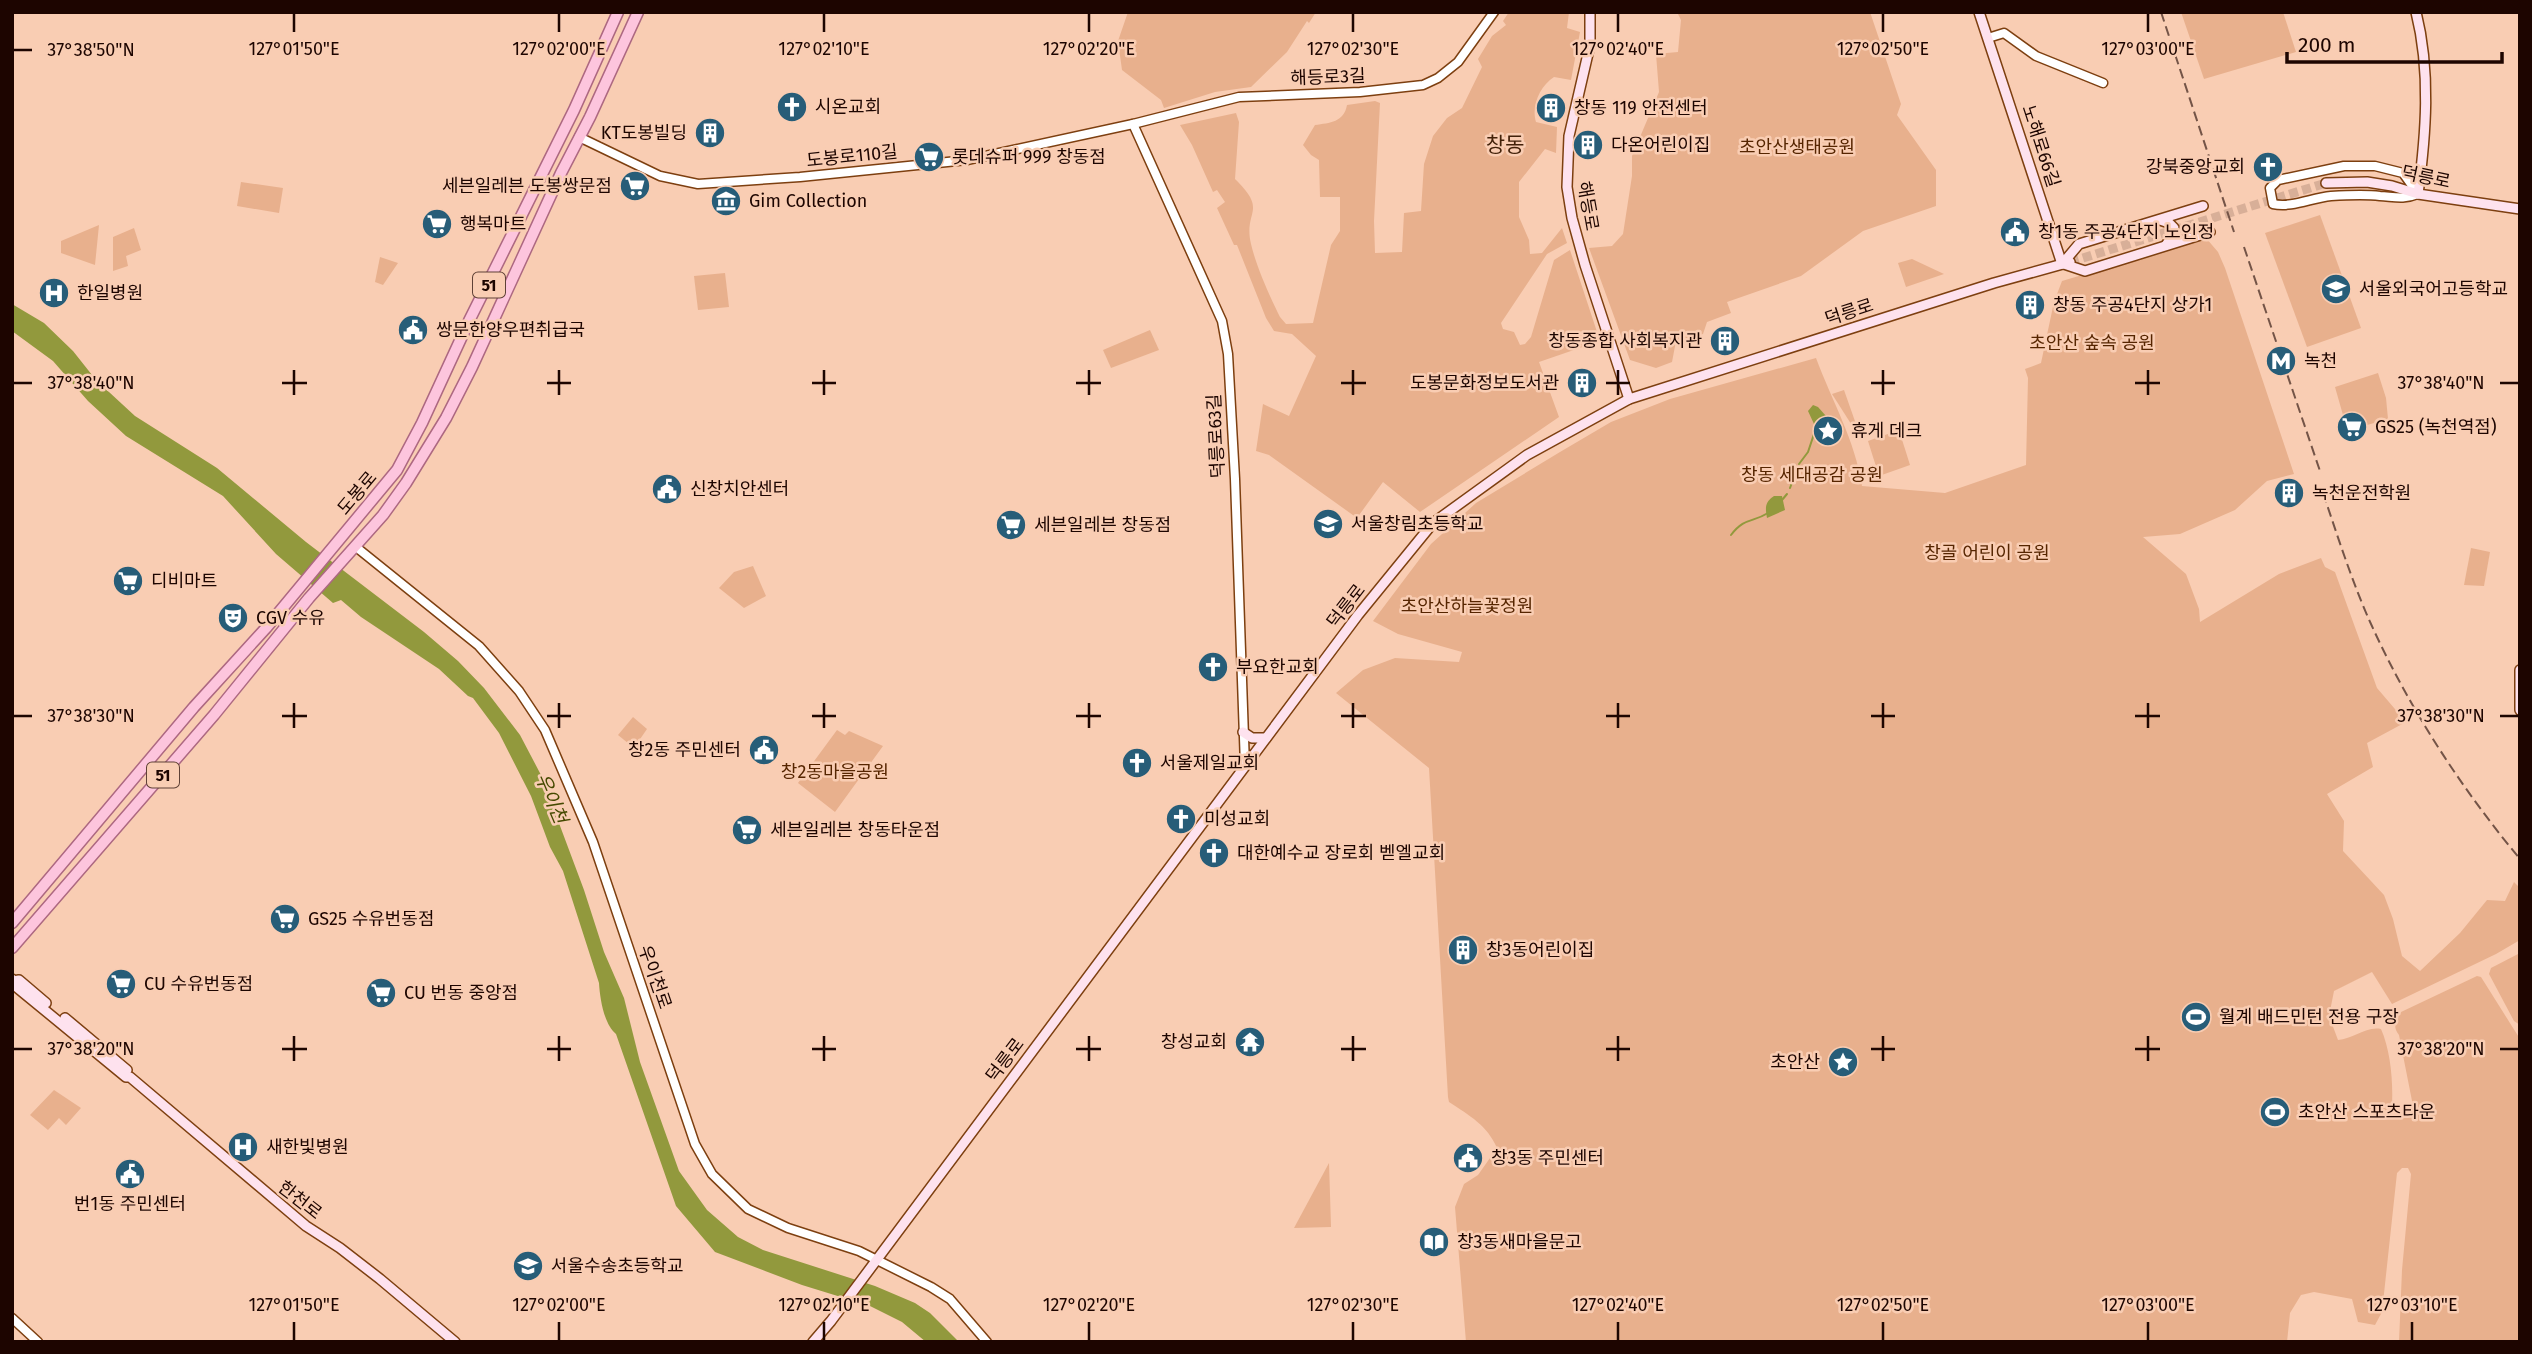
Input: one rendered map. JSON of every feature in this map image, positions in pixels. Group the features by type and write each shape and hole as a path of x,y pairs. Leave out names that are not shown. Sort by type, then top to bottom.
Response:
{"main road":[{"name":"도봉로","path":"12,923 178,726 252,645 397,470 469,321 504,256 618,12"},
{"name":"도봉로","path":"353,550 401,491 446,418 472,368 638,12"},
{"name":"해등로","path":"1590,12 1590,45 1569,136 1567,187 1581,251 1607,338 1629,399"},
{"name":"노해로66길","path":"1979,12 2066,263"},
{"path":"2416,12 2426,63 2424,147 2417,194"},
{"name":"덕릉로","path":"2326,183 2367,182 2417,194 2520,209"},
{"path":"2203,206 2079,244 2066,263 2084,271 2210,232"},
{"path":"2158,220 2169,223 2174,228 2173,235 2165,246"},
{"name":"덕릉로","path":"813,1342 1358,615 1433,523 1527,455 1629,399 1994,283 2066,263"},
{"name":"51","path":"12,947 214,715 309,598 353,550"},
{"path":"2520,670 2520,710"},
{"path":"1243,732 1252,738 1266,738"},
{"name":"한천로","path":"13,980 14,985 130,1077 306,1226 355,1259 455,1342"}],"street":[{"name":"해등로3길","path":"1133,124 1239,97 1360,92 1423,85 1438,78 1458,62 1494,12"},
{"path":"1988,38 2004,33 2036,56 2103,83"},
{"name":"도봉로110길","path":"579,137 660,176 698,184 954,162 1133,124"},
{"name":"덕릉로63길","path":"1133,124 1222,321 1228,355 1245,766"},
{"path":"2344,166 2375,166 2403,173 2417,194 2404,199 2379,195 2331,196 2284,206 2273,204 2270,188 2278,180 2312,171 2344,166"},
{"name":"우이천로","path":"353,550 479,646 513,684 545,730 593,842 695,1144 712,1174 748,1209 788,1228 859,1251 873,1263 950,1299 987,1342"},
{"path":"12,1318 38,1342"}],"green space":[{"path":"1128,12 1316,12 1287,52 1251,87 1215,92 1164,108 1161,100 1122,70 1118,41"},
{"path":"1509,12 1569,12 1567,28 1580,32 1571,80 1554,77 1545,86 1536,103 1536,122 1557,127 1556,153 1545,149 1519,182 1519,217 1529,240 1530,254 1542,253 1562,228 1567,243 1547,254 1501,323 1503,329 1514,332 1520,345 1525,344 1531,337 1554,260 1570,250 1600,341 1539,362 1559,417 1420,512 1383,482 1357,518 1269,455 1256,451 1263,404 1289,416 1316,356 1292,334 1274,331 1266,318 1237,245 1234,245 1217,208 1225,202 1217,190 1213,192 1180,125 1236,113 1239,122 1235,179 1251,198 1253,205 1249,233 1253,253 1280,317 1286,324 1313,323 1331,245 1340,231 1340,197 1320,197 1319,160 1303,145 1315,125 1340,118 1347,105 1375,101 1380,103 1375,253 1402,252 1404,213 1421,211 1424,164 1433,136 1447,118 1462,108 1482,67 1478,59 1492,36 1506,25 1503,21"},
{"name":"초안산생태공원","path":"1677,12 1870,12 1901,104 1897,115 1936,170 1936,206 1863,231 1801,276 1727,302 1731,313 1707,322 1703,334 1676,341 1672,362 1656,368 1630,360 1589,248 1612,246 1623,234 1632,176 1632,156 1659,92 1656,54 1678,52 1681,20"},
{"path":"2181,12 2283,12 2296,52 2204,79"},
{"path":"241,182 283,188 279,213 237,206"},
{"path":"2320,215 2361,328 2307,347 2265,233"},
{"path":"99,225 95,265 61,253 61,241"},
{"path":"134,228 141,250 126,256 128,266 113,271 113,237"},
{"path":"2206,238 2218,252 2225,268 2294,474 2267,481 2235,510 2180,534 2143,537 2186,574 2199,609 2200,622 2279,574 2321,558 2325,567 2335,572 2377,688 2406,722 2367,743 2373,767 2327,794 2344,821 2343,851 2384,895 2402,956 2420,971 2460,933 2487,900 2505,901 2514,882 2520,888 2520,940 2392,1004 2372,972 2334,991 2329,1016 2338,1040 2370,1029 2381,1029 2388,1050 2391,1073 2391,1118 2415,1116 2395,1026 2401,1012 2477,976 2481,977 2520,1039 2520,1342 2399,1342 2402,1270 2411,1174 2408,1168 2402,1168 2397,1173 2382,1312 2375,1325 2358,1322 2352,1299 2314,1292 2301,1295 2290,1313 2287,1342 1466,1342 1455,1207 1464,1184 1478,1175 1497,1148 1483,1127 1449,1102 1448,1097 1429,768 1336,693 1363,670 1395,658 1459,662 1462,652 1398,634 1373,621 1431,544 1476,503 1560,452 1611,422 1670,399 1816,358 1849,437 1862,486 1945,493 2026,465 2028,378 2025,369 2041,363 2054,302 2062,281"},
{"path":"380,257 398,263 383,285 375,282"},
{"path":"1912,259 1944,274 1906,287 1898,263"},
{"path":"725,273 729,307 698,310 694,276"},
{"path":"1150,330 1159,350 1111,368 1103,350"},
{"path":"2378,373 2386,398 2388,419 2360,427 2355,413 2343,415 2335,387"},
{"path":"1844,390 1857,427 1853,427 1832,394"},
{"path":"1899,430 1910,465 1879,476 1868,441"},
{"path":"2471,548 2490,552 2484,586 2464,585"},
{"path":"753,566 766,596 744,608 719,588 734,572"},
{"path":"633,717 647,729 634,748 618,735"},
{"name":"창2동마을공원","path":"837,730 845,735 849,731 883,746 835,812 798,783"},
{"path":"2520,953 2520,1025 2514,1021 2489,974 2491,968"},
{"path":"54,1090 81,1108 66,1125 59,1118 48,1130 30,1115"},
{"path":"1329,1163 1331,1227 1294,1228"}],"shaded area":[{"name":"우이천","path":"12,304 44,323 73,351 96,380 135,416 217,468 306,542 424,632 484,688 520,735 541,775 604,952 624,998 640,1062 679,1171 707,1210 738,1237 763,1250 875,1286 915,1303 930,1313 959,1342 926,1342 902,1322 870,1306 802,1285 715,1252 676,1206 616,1034 606,1018 599,983 563,871 550,847 531,796 499,733 473,698 439,669 361,617 341,600 333,603 276,554 223,496 126,436 88,401 53,361 12,331"},
{"path":"1813,405 1826,416 1825,425 1820,427 1814,424 1808,411"},
{"path":"1774,496 1782,496 1785,510 1767,518 1766,505"}],"waterway":[{"path":"1799,464 1808,452 1817,425"},
{"path":"1790,488 1796,472"},
{"path":"1782,500 1787,494"},
{"path":"1731,535 1745,523 1768,513"}],"tunnel":[{"path":"2070,262 2326,183"}],"railway":[{"path":"2161,12 2234,232"},
{"path":"2244,247 2321,474"},
{"path":"2323,493 2364,608 2402,686 2457,776 2520,859"}],"place":[{"name":"시온교회","path":"792,107"},
{"name":"창동 119 안전센터","path":"1551,108"},
{"name":"KT도봉빌딩","path":"710,133"},
{"name":"다온어린이집","path":"1588,145"},
{"name":"롯데슈퍼 999 창동점","path":"929,157"},
{"name":"강북중앙교회","path":"2268,167"},
{"name":"세븐일레븐 도봉쌍문점","path":"635,186"},
{"name":"Gim Collection","path":"726,201"},
{"name":"행복마트","path":"437,224"},
{"name":"창1동 주공4단지 노인정","path":"2015,232"},
{"name":"서울외국어고등학교","path":"2336,289"},
{"name":"한일병원","path":"54,293"},
{"name":"창동 주공4단지 상가1","path":"2030,305"},
{"name":"쌍문한양우편취급국","path":"413,330"},
{"name":"창동종합 사회복지관","path":"1725,341"},
{"name":"녹천","path":"2281,361"},
{"name":"도봉문화정보도서관","path":"1582,383"},
{"name":"GS25 (녹천역점)","path":"2352,427"},
{"name":"휴게 데크","path":"1828,431"},
{"name":"신창치안센터","path":"667,489"},
{"name":"녹천운전학원","path":"2289,493"},
{"name":"서울창림초등학교","path":"1328,524"},
{"name":"세븐일레븐 창동점","path":"1011,525"},
{"name":"디비마트","path":"128,581"},
{"name":"CGV 수유","path":"233,618"},
{"name":"부요한교회","path":"1213,667"},
{"name":"창2동 주민센터","path":"764,750"},
{"name":"서울제일교회","path":"1137,763"},
{"name":"미성교회","path":"1181,819"},
{"name":"세븐일레븐 창동타운점","path":"747,830"},
{"name":"대한예수교 장로회 벧엘교회","path":"1214,853"},
{"name":"GS25 수유번동점","path":"285,919"},
{"name":"창3동어린이집","path":"1463,950"},
{"name":"CU 수유번동점","path":"121,984"},
{"name":"CU 번동 중앙점","path":"381,993"},
{"name":"월계 배드민턴 전용 구장","path":"2196,1017"},
{"name":"창성교회","path":"1250,1042"},
{"name":"초안산","path":"1843,1062"},
{"name":"초안산 스포츠타운","path":"2275,1112"},
{"name":"새한빛병원","path":"243,1147"},
{"name":"창3동 주민센터","path":"1468,1158"},
{"name":"번1동 주민센터","path":"130,1174"},
{"name":"창3동새마을문고","path":"1434,1242"},
{"name":"서울수송초등학교","path":"528,1266"}],"district":[{"name":"창동","path":"1505,145"}],"park label":[{"name":"초안산 숲속 공원","path":"2092,343"},
{"name":"창동 세대공감 공원","path":"1812,475"},
{"name":"창골 어린이 공원","path":"1987,553"},
{"name":"초안산하늘꽃정원","path":"1467,606"}]}
